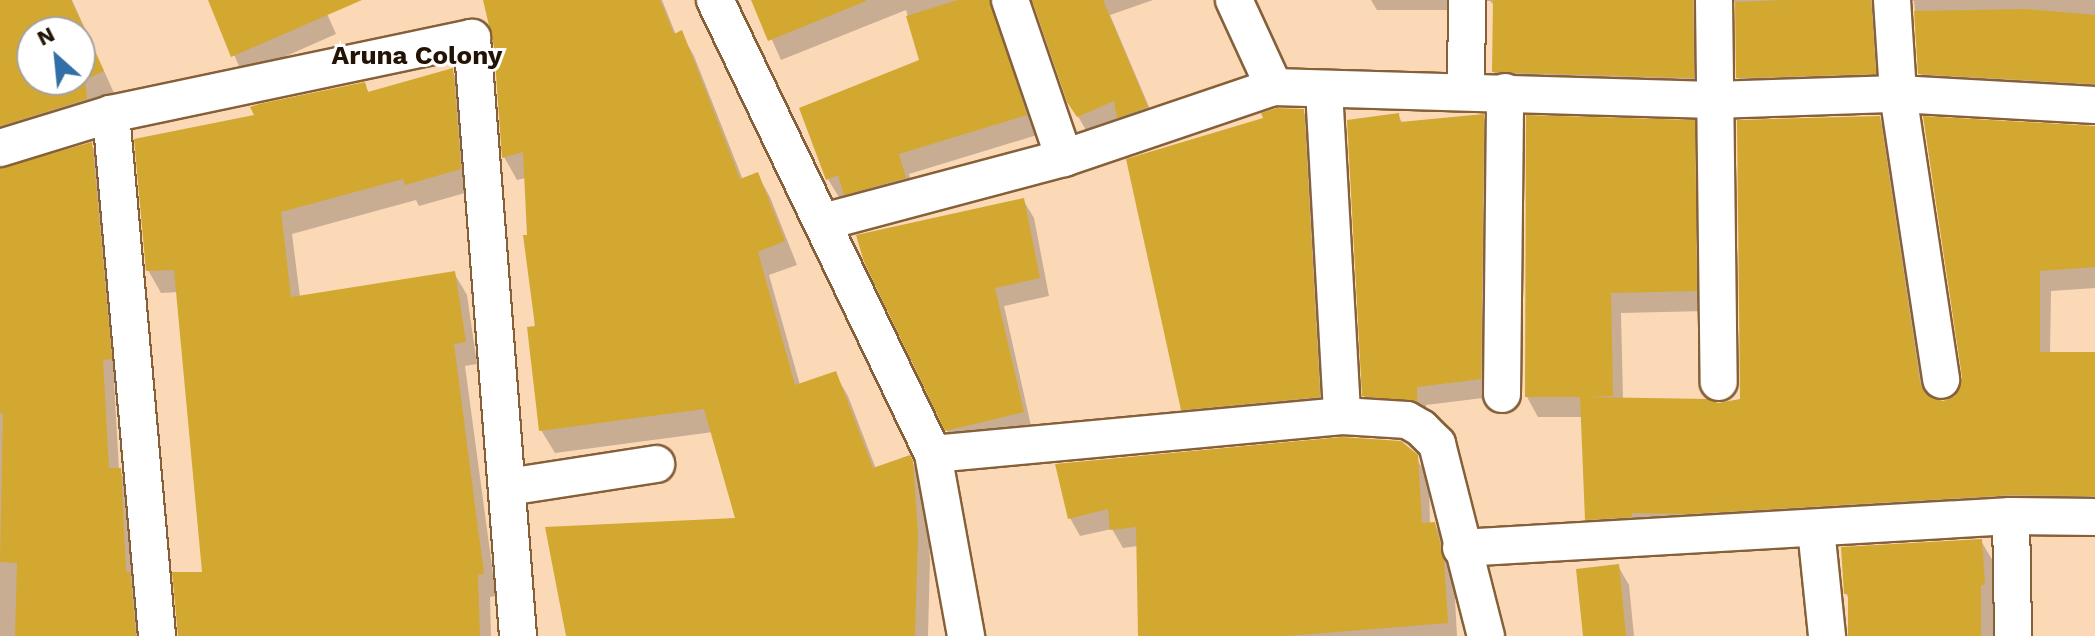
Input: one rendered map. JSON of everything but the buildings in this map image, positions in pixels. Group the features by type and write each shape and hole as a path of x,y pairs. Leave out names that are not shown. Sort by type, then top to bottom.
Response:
{"street":[{"path":"715,0 933,454 966,636"},
{"path":"1010,0 1064,158"},
{"path":"1234,0 1274,87"},
{"path":"1466,92 1467,0"},
{"path":"1714,0 1719,382"},
{"path":"1892,0 1898,94 1941,380"},
{"path":"0,148 111,114 472,38 518,636"},
{"path":"823,222 1064,158 1274,87 1713,100 1898,94 2095,105"},
{"path":"1324,90 1342,416"},
{"path":"1502,394 1505,92"},
{"path":"111,114 157,636"},
{"path":"933,454 1342,416 1407,420 1421,428 1437,444 1461,548 1486,636"},
{"path":"508,487 656,464"},
{"path":"1461,548 2011,516 2095,517"},
{"path":"2011,516 2013,636"},
{"path":"1816,529 1827,636"}],"district":[{"name":"Aruna Colony","path":"417,56"}]}
